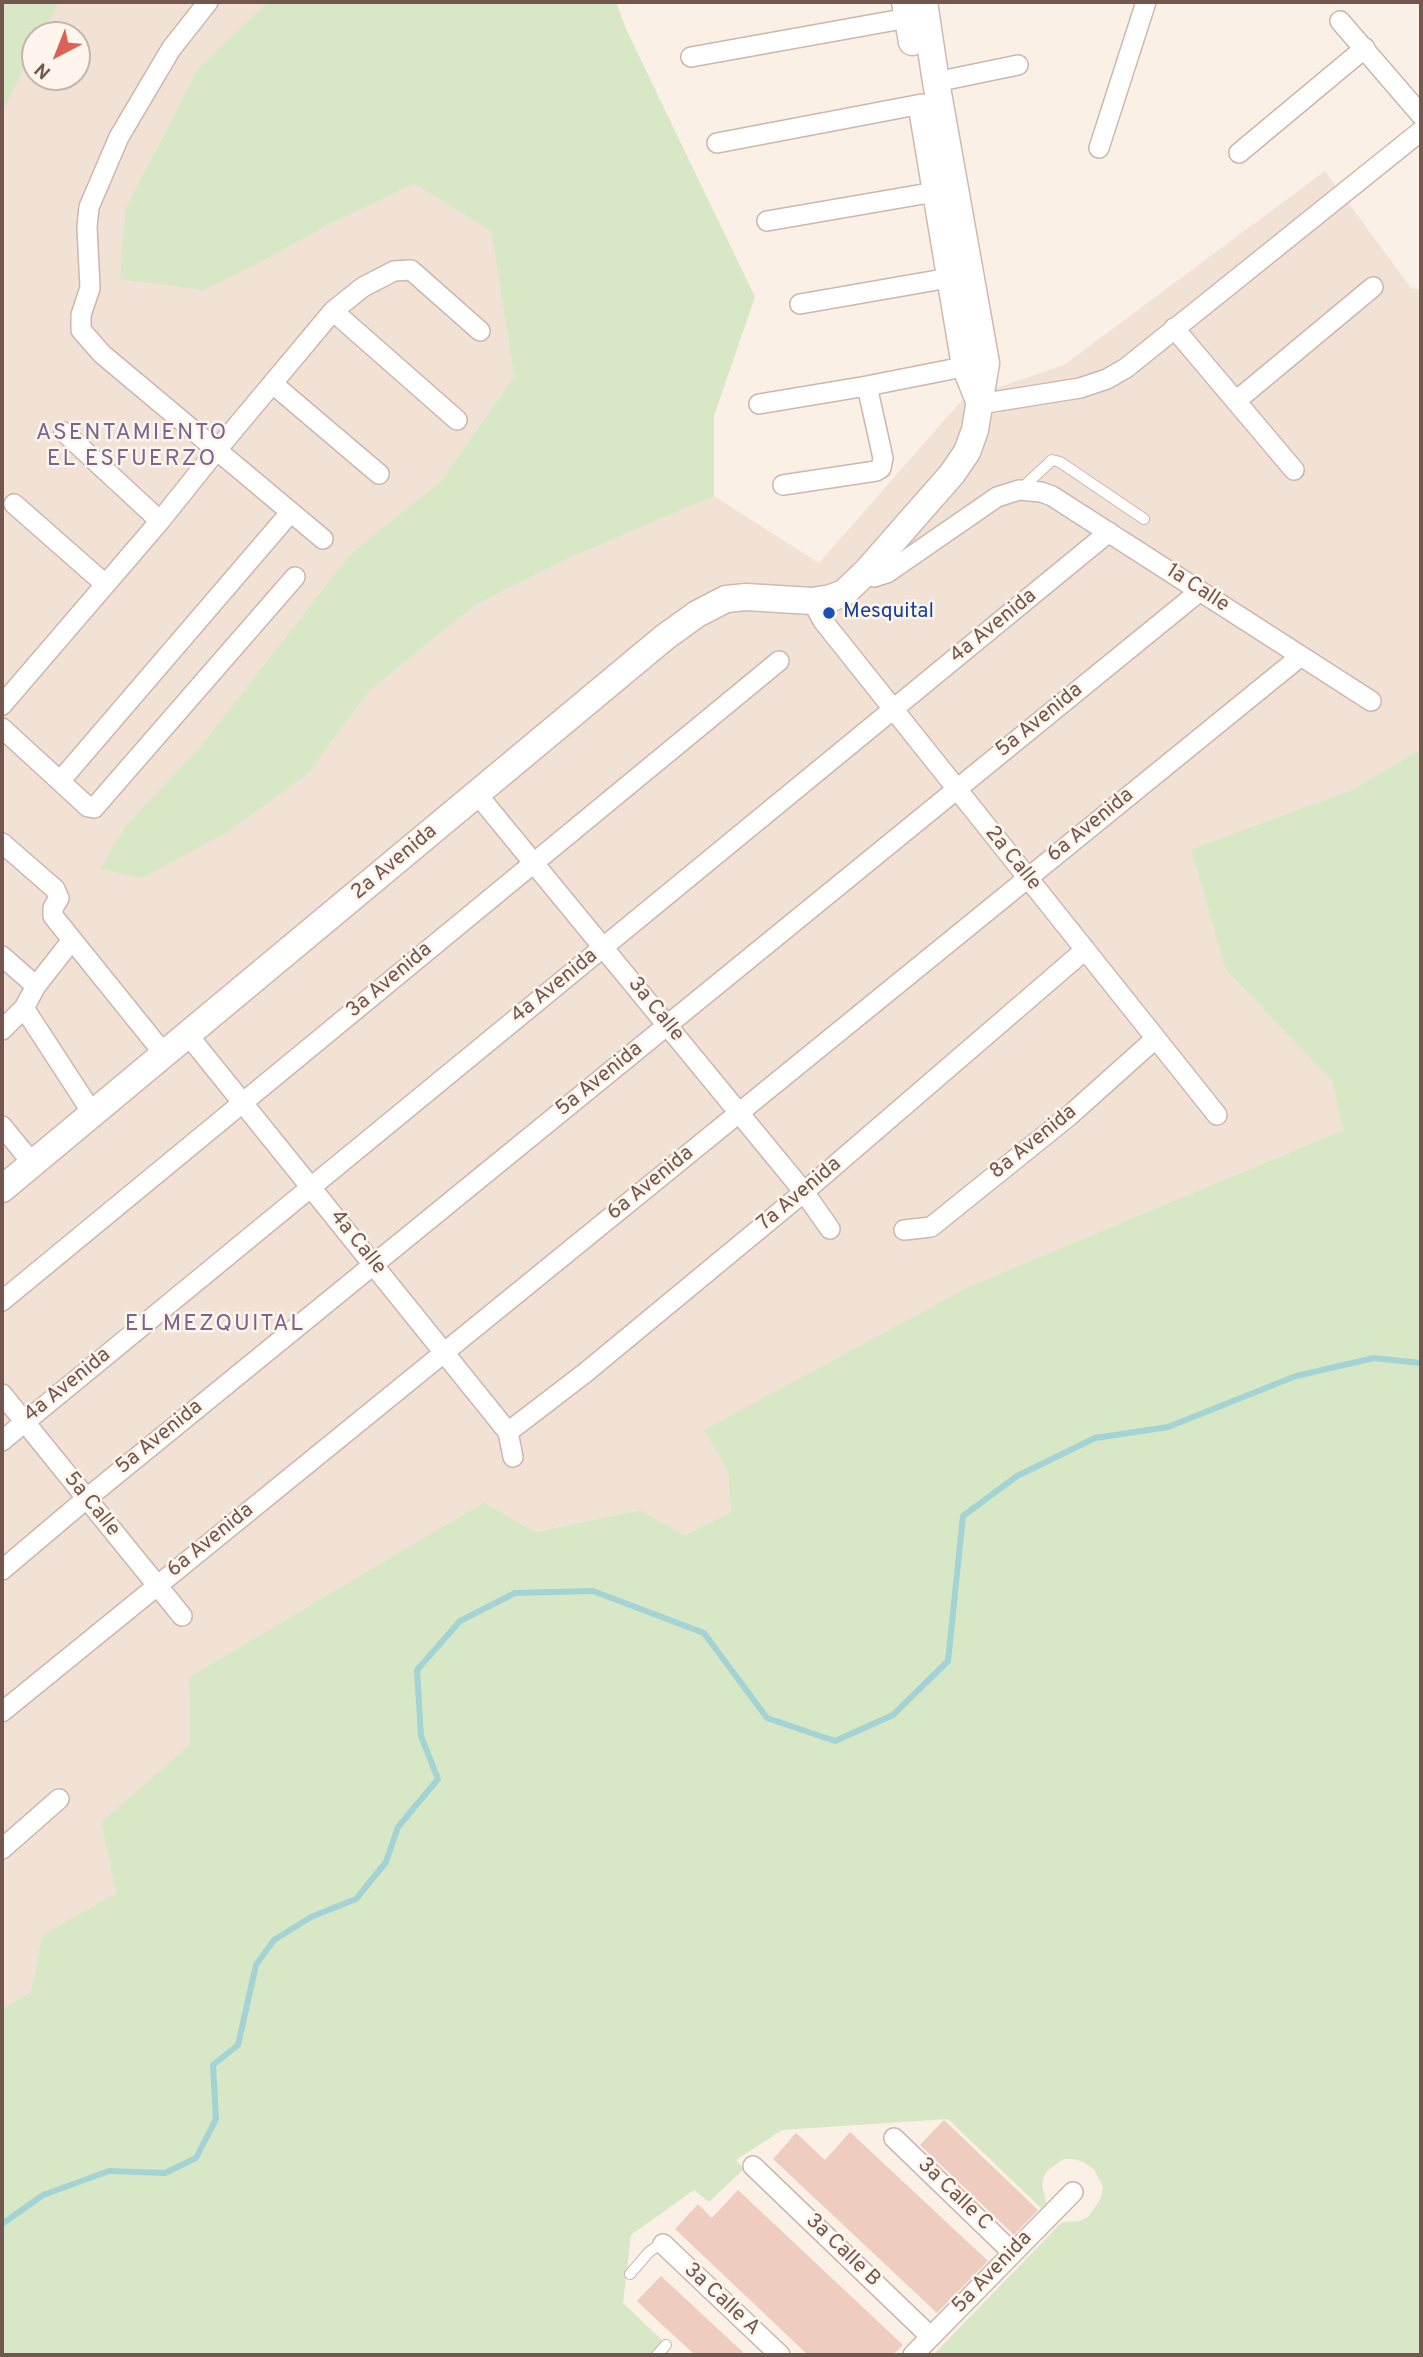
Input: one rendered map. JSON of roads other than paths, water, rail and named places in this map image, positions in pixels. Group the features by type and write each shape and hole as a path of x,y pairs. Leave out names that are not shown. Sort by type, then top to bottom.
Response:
{"main road":[{"path":"912,7 929,93 980,404"},
{"path":"929,93 935,192 949,278 975,364"},
{"name":"2a Avenida","path":"2,1189 665,637 707,608 735,598 812,601 844,593 866,572 960,463 971,442 980,404"}],"street":[{"path":"208,2 171,49 145,93 120,137 89,207 87,227 90,288 81,315 81,330 102,355 323,539"},
{"path":"1099,148 1146,2"},
{"path":"691,57 912,7"},
{"path":"1340,21 1421,115"},
{"path":"1239,153 1365,48"},
{"path":"717,143 929,93 1018,65"},
{"path":"980,404 1080,388 1126,369 1421,131"},
{"path":"767,222 935,192"},
{"path":"2,705 160,521 333,311 363,287 394,271 411,270 480,331"},
{"path":"800,304 949,278"},
{"path":"1236,401 1373,287"},
{"path":"333,311 457,420"},
{"path":"1174,328 1294,470"},
{"path":"759,404 975,364"},
{"path":"273,384 379,474"},
{"path":"783,485 876,471 881,468 883,458 867,386"},
{"path":"64,432 160,521"},
{"path":"866,572 874,577 887,573 987,503 1019,490"},
{"name":"1a Calle","path":"1019,490 1052,496 1371,701"},
{"path":"14,504 105,584"},
{"path":"61,780 290,513"},
{"name":"4a Avenida","path":"2,1441 1109,533"},
{"path":"2,728 88,807 94,808 295,577"},
{"name":"5a Avenida","path":"2,1570 1199,591"},
{"name":"2a Calle","path":"812,601 822,621 1217,1115"},
{"name":"6a Avenida","path":"2,1712 1301,656"},
{"name":"3a Avenida","path":"2,1301 779,660"},
{"name":"3a Calle","path":"477,794 804,1192 830,1229"},
{"path":"2,843 58,893 53,916 165,1055"},
{"path":"2,1030 23,1008 36,986 72,940"},
{"name":"7a Avenida","path":"508,1433 804,1192 1085,950"},
{"path":"2,956 36,986"},
{"path":"23,1008 93,1114"},
{"name":"4a Calle","path":"188,1035 445,1351 508,1433 513,1457"},
{"name":"8a Avenida","path":"904,1230 931,1227 1069,1116 1155,1039"},
{"path":"2,1126 33,1164"},
{"name":"5a Calle","path":"2,1394 182,1616"},
{"path":"2,1849 59,1799"},
{"name":"3a Calle C","path":"894,2137 1013,2253"},
{"name":"3a Calle B","path":"752,2166 931,2337"},
{"name":"5a Avenida","path":"913,2355 1073,2192"},
{"name":"3a Calle A","path":"663,2244 780,2355"}],"lane":[{"path":"1019,490 1052,460 1060,462 1144,519"},
{"path":"630,2274 649,2252 663,2244"},
{"path":"657,2355 666,2345"}],"waterway":[{"path":"2,2224 43,2195 109,2171 165,2173 196,2158 216,2119 213,2065 238,2045 256,1965 274,1940 311,1917 356,1899 386,1862 398,1827 438,1779 421,1736 417,1670 460,1621 515,1593 593,1591 704,1633 767,1718 835,1741 893,1715 948,1661 963,1516 1017,1476 1095,1438 1168,1427 1296,1376 1374,1358 1421,1363"}],"place":[{"name":"Mesquital","path":"829,613"}],"district":[{"name":"ASENTAMIENTO EL ESFUERZO","path":"132,447"},
{"name":"EL MEZQUITAL","path":"215,1325"}]}
